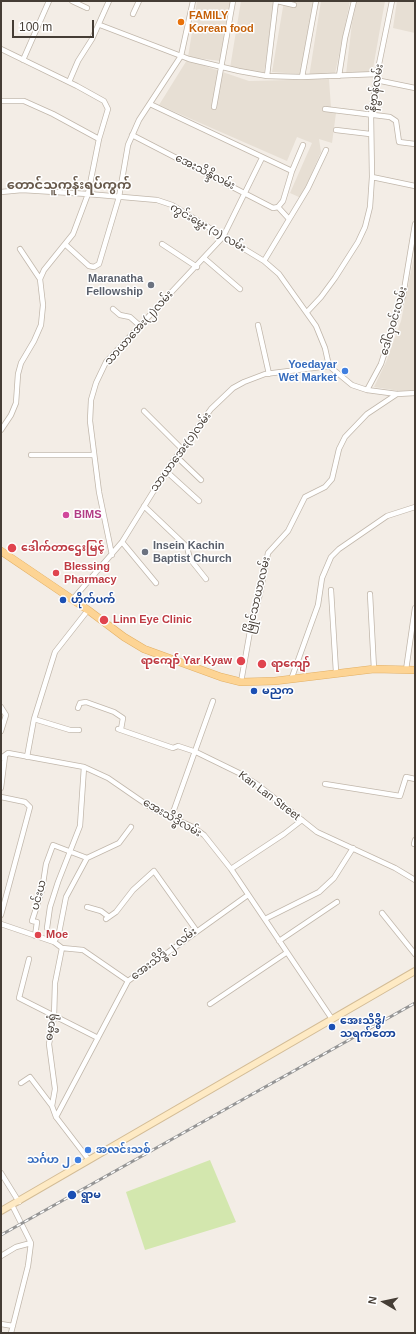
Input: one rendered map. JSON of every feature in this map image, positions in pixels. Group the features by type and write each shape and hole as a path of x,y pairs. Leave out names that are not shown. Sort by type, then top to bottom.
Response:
{"main road":[{"path":"1,551 73,599 124,637 144,649 241,682 274,680 374,669 415,670"},
{"path":"1,1211 415,971"}],"street":[{"path":"23,60 49,1"},
{"path":"73,1 87,8"},
{"path":"69,82 78,61 100,25 109,1"},
{"path":"133,14 139,1"},
{"path":"66,245 89,266 94,267 98,264 119,197 125,156 132,135 181,56 193,1"},
{"path":"214,107 233,1"},
{"path":"267,76 277,1 294,5"},
{"path":"302,77 316,1"},
{"path":"339,76 345,38 354,1"},
{"name":"နိဗ္ဗာန်လမ်း","path":"307,312 322,297 361,237 365,226 370,207 372,177 370,134 371,115 377,74 392,1"},
{"path":"100,25 181,56 267,76 302,77 377,74"},
{"path":"1,49 69,82 107,105 108,109 98,139 88,194 73,234 66,245 44,270 40,280"},
{"path":"376,80 415,88"},
{"path":"1,101 24,101 53,114 98,139"},
{"path":"150,104 292,171"},
{"path":"325,110 390,117 396,122 399,142 415,144"},
{"path":"336,130 370,134"},
{"name":"အေးသိန္ဒိလမ်း","path":"132,135 273,208 278,207"},
{"path":"289,219 278,207 284,201 292,171 303,145"},
{"path":"264,261 308,188 326,150"},
{"name":"သာယာအေး(၂)လမ်း","path":"112,555 99,492 90,421 91,400 96,383 106,362 223,237 262,158"},
{"path":"372,177 415,186"},
{"name":"ကွင်းမွှေး (၁) လမ်း","path":"1,192 22,190 88,194 157,200 172,205 264,261 279,274 316,326 325,348 329,366"},
{"name":"ဒေါ်လှဝင်းလမ်း","path":"367,390 381,364 398,313 413,245 415,224"},
{"path":"162,244 197,266"},
{"path":"1,430 11,415 16,403 18,374 21,363 34,342 41,325 43,305 40,280 20,249"},
{"path":"204,258 240,289"},
{"path":"113,309 120,315 130,317 139,325"},
{"path":"258,325 269,374"},
{"path":"329,366 352,385 367,390 397,394 415,393"},
{"name":"သာယာအေး(၁)လမ်း","path":"73,599 122,542 166,471 212,409 233,388 250,379 269,374 329,366"},
{"name":"မြိုင်သာယာလမ်း","path":"241,682 252,620 260,598 268,553 288,531 305,497 325,487 332,479 339,449 345,437 367,414 397,394"},
{"path":"144,411 183,450"},
{"path":"31,455 94,455"},
{"path":"177,457 201,480"},
{"path":"166,471 200,502"},
{"path":"144,506 187,547 190,559 206,579"},
{"path":"292,677 318,605 322,578 331,557 339,549 387,516 415,507"},
{"path":"122,542 156,583"},
{"path":"331,590 336,672"},
{"path":"370,594 374,669"},
{"path":"406,670 415,608"},
{"path":"27,757 34,719 55,652 88,610"},
{"path":"171,818 196,752 213,701"},
{"name":"Kan Lan Street","path":"78,708 80,703 86,702 114,712 123,718 120,729 173,748 178,746 196,752 239,772 258,785 317,832 395,868 415,880"},
{"path":"1,707 6,715 1,731"},
{"path":"34,719 70,730 79,730"},
{"name":"အေးသိဒ္ဓိလမ်း","path":"3,757 8,753 84,767 108,778 153,809 193,827 204,835 231,869 286,953 332,1019"},
{"path":"1,788 3,757"},
{"path":"47,928 50,907 80,826 84,767"},
{"path":"324,784 400,796 406,777 415,779"},
{"path":"1,797 25,802 30,807 1,915"},
{"path":"231,869 284,834 302,820"},
{"path":"54,942 59,933 66,898 87,858 119,843 132,827"},
{"name":"ပင်းယ","path":"35,936 37,922 32,921 42,890 46,864 53,845 70,851"},
{"path":"265,919 319,892 334,878 353,848"},
{"path":"70,851 87,858"},
{"path":"87,907 101,911 108,918 154,871 196,930"},
{"name":"အေးသိဒ္ဓိ ၂ လမ်း","path":"56,1117 128,981 196,930 248,894"},
{"path":"279,941 337,902"},
{"path":"382,913 415,954"},
{"path":"1,924 54,942 62,948 83,950 128,981"},
{"name":"ဓမ္မာရုံ","path":"52,1106 55,1089 49,1044 54,1014 55,983 62,948"},
{"path":"210,1004 286,953"},
{"path":"29,959 19,998 54,1014 98,1038"},
{"path":"21,1083 30,1077 52,1106 56,1117 88,1160"},
{"path":"1,1173 18,1202"},
{"path":"11,1333 28,1266 31,1243 12,1206"},
{"path":"1,1256 16,1247 31,1243"},
{"path":"1,1324 13,1326"}],"shaded area":[{"path":"197,1 233,1 220,61 188,57"},
{"path":"241,1 274,1 264,74 230,68"},
{"path":"284,1 315,1 300,74 272,72"},
{"path":"321,1 350,1 335,74 309,77"},
{"path":"357,1 385,1 372,74 346,74 352,23"},
{"path":"397,1 415,1 415,33 393,28"},
{"path":"187,60 249,81 329,79 331,108 336,113 332,143 319,139 321,152 301,198 290,193 312,143 297,137 287,161 159,105"},
{"path":"415,251 415,390 400,391 374,387 386,362 401,321"}],"green space":[{"path":"210,1160 236,1222 145,1250 126,1192"}],"railway":[{"path":"1,1235 415,1003"}],"place":[{"name":"FAMILY Korean food","path":"181,22"},
{"name":"Maranatha Fellowship","path":"151,285"},
{"name":"Yoedayar Wet Market","path":"345,371"},
{"name":"BIMS","path":"66,515"},
{"name":"ဒေါက်တာဌေးမြင့်","path":"12,548"},
{"name":"Insein Kachin Baptist Church","path":"145,552"},
{"name":"Blessing Pharmacy","path":"56,573"},
{"name":"ဟိုက်ပက်","path":"63,600"},
{"name":"Linn Eye Clinic","path":"104,620"},
{"name":"ရာကျော် Yar Kyaw","path":"241,661"},
{"name":"ရာကျော်","path":"262,664"},
{"name":"မညက","path":"254,691"},
{"name":"Moe","path":"38,935"},
{"name":"အေးသိဒ္ဓိ/ သရက်တော","path":"332,1027"},
{"name":"အလင်းသစ်","path":"88,1150"},
{"name":"သင်္ဂဟ ၂","path":"78,1160"},
{"name":"ရွာမ","path":"72,1195"}],"district":[{"name":"တောင်သူကုန်းရပ်ကွက်","path":"69,185"}]}
